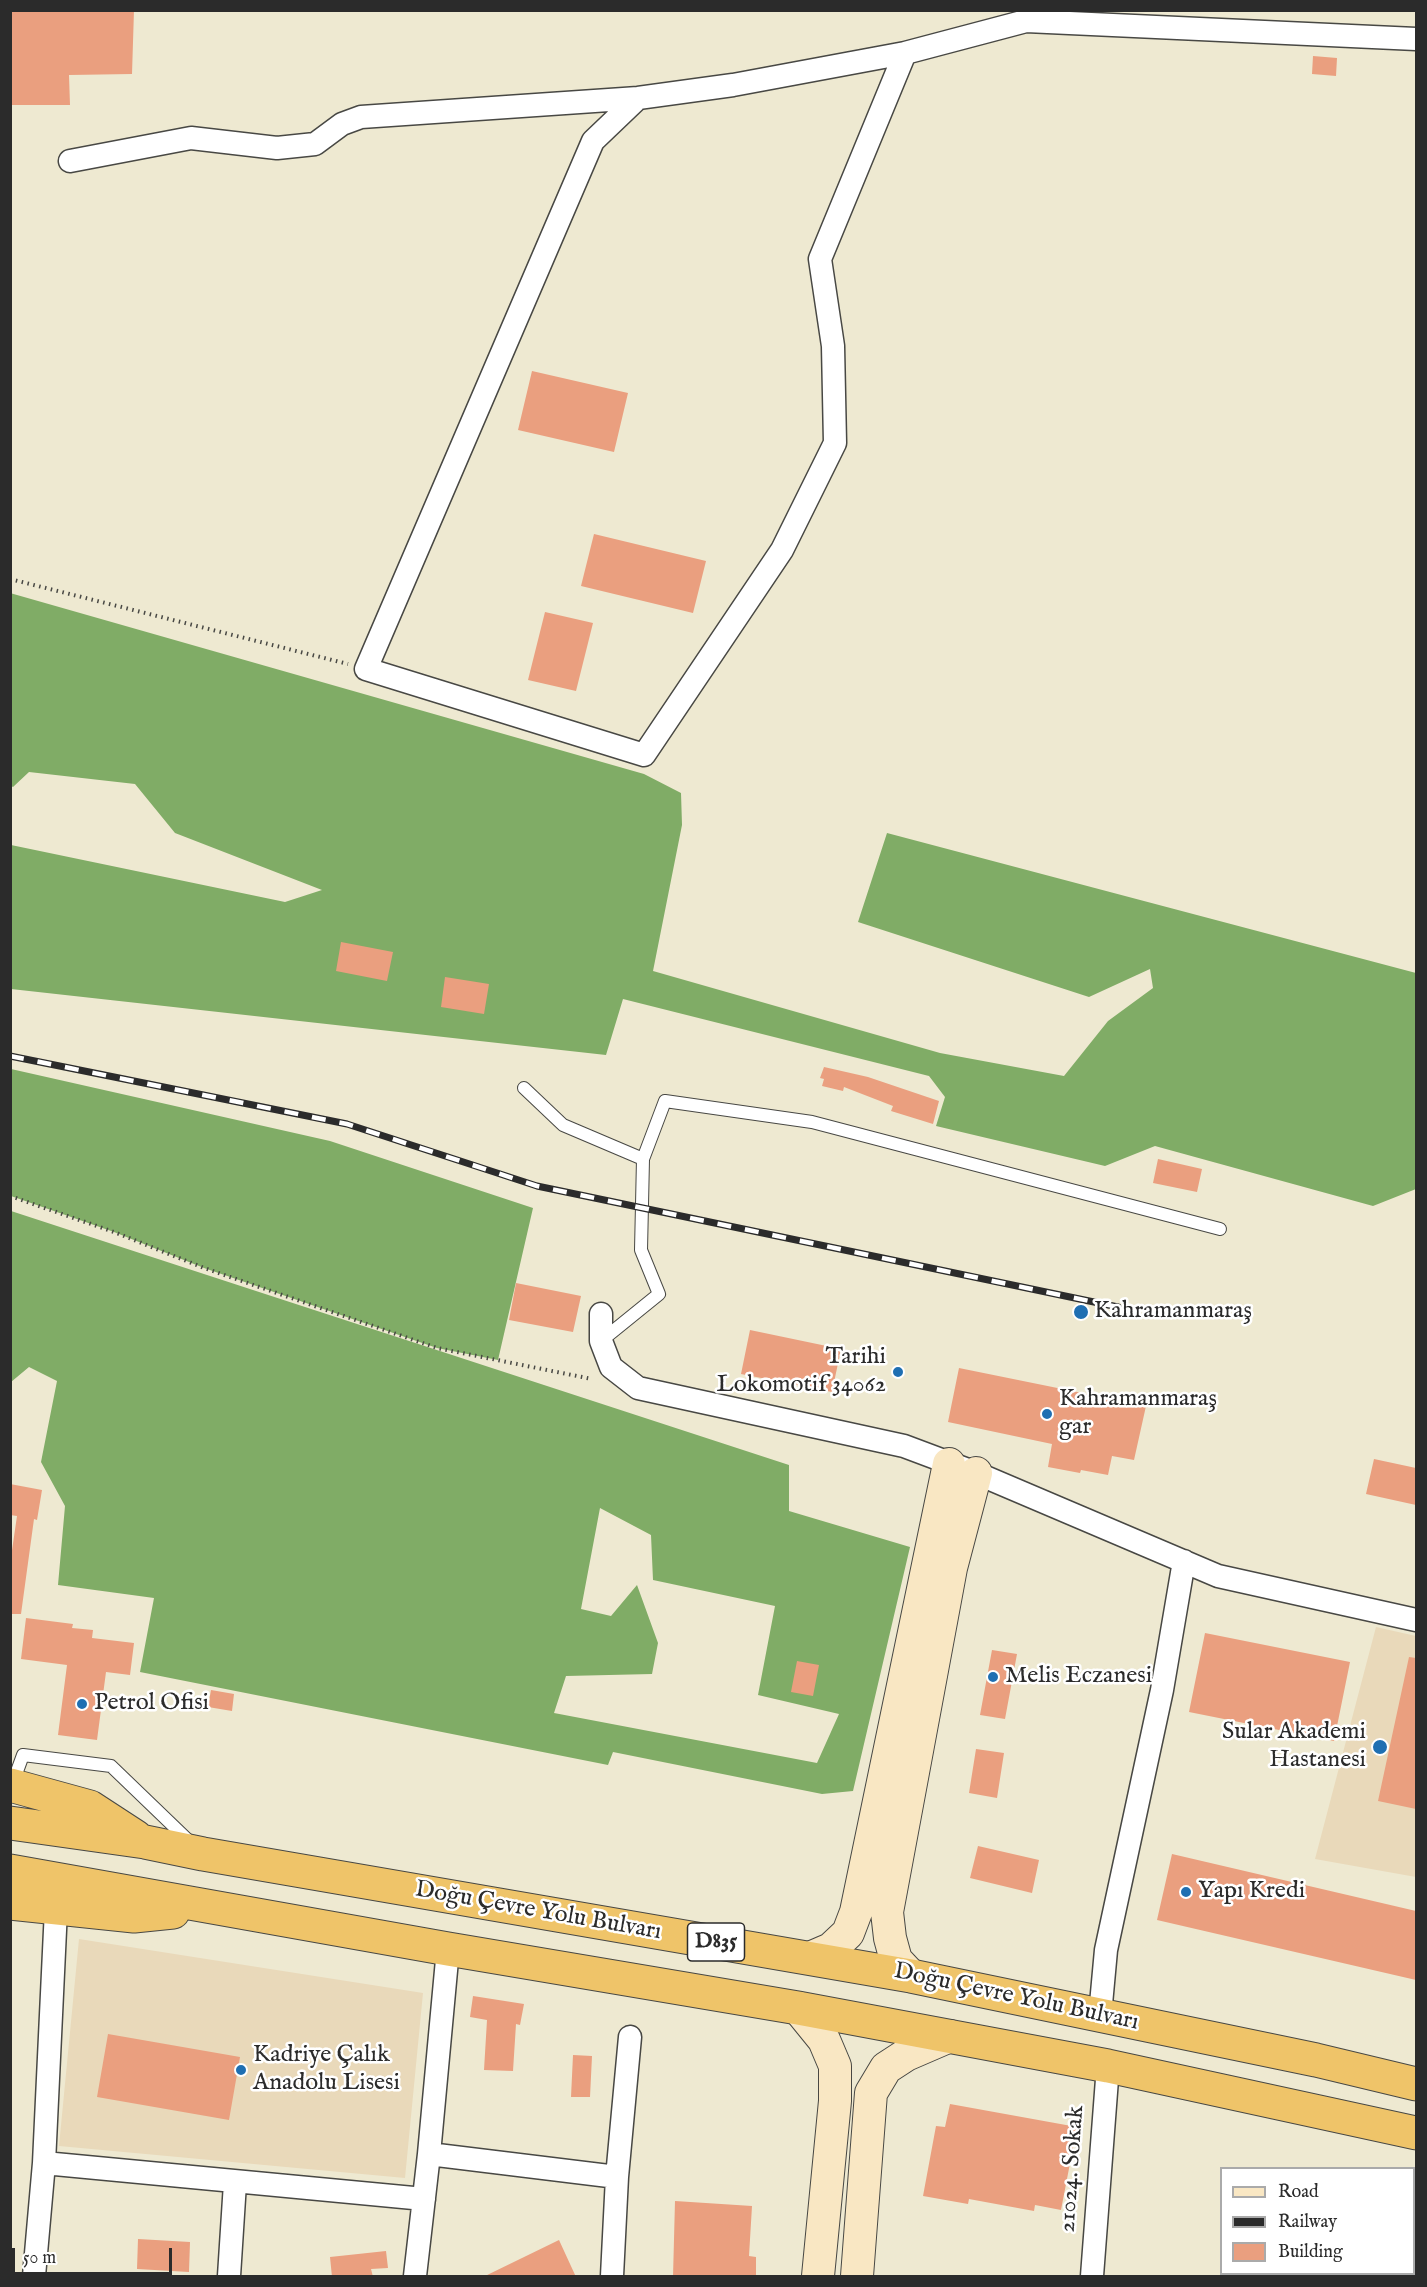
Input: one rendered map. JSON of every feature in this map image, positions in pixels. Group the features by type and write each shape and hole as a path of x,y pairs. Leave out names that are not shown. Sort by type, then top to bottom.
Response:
{"highway":[{"path":"11,1785 90,1807 145,1842"},
{"name":"Doğu Çevre Yolu Bulvarı","path":"10,1823 145,1842 203,1854 910,1976 1316,2060 1416,2084"},
{"name":"Doğu Çevre Yolu Bulvarı","path":"10,1871 950,2036 1108,2066 1416,2133"},
{"path":"10,1903 134,1916 168,1914 200,1905"}],"main road":[{"path":"810,1958 831,1949 848,1933 856,1912 963,1468"},
{"path":"910,1976 896,1960 886,1912 951,1568 963,1468"},
{"path":"798,2008 824,2040 835,2066 835,2101 818,2277"},
{"path":"857,2277 871,2093 886,2068 906,2055 950,2036"}],"street":[{"path":"70,161 191,138 277,148 315,144 342,124 361,117 638,99 733,85 905,53 1027,16 1416,39"},
{"path":"638,99 593,141 366,669 644,755 782,550 835,443 833,346 820,259 905,53"},
{"path":"601,1314 601,1341 611,1367 638,1388 904,1446 963,1468 1218,1576 1416,1620"},
{"path":"1100,2015 1106,1950 1162,1690 1184,1561"},
{"path":"34,2277 44,2163 56,1909"},
{"path":"415,2277 448,1949"},
{"path":"612,2277 617,2177 630,2037"},
{"name":"21024. Sokak","path":"1092,2277 1108,2066"},
{"path":"429,2154 617,2177"},
{"path":"44,2163 235,2183 424,2199"},
{"path":"229,2277 235,2183"}],"lane":[{"path":"524,1088 563,1125 643,1159"},
{"path":"601,1341 659,1294 640,1250 643,1159 665,1101 812,1122 1220,1229"},
{"path":"11,1785 23,1755 111,1766 203,1854"}],"path":[{"path":"10,579 366,669"},
{"path":"10,1196 114,1232 204,1268 437,1348 638,1388"}],"shaded area":[{"name":"Sular Akademi Hastanesi","path":"1376,1627 1416,1636 1416,1877 1315,1859"},
{"name":"Kadriye Çalık Anadolu Lisesi","path":"79,1939 423,1993 405,2178 59,2146"}],"green space":[{"path":"10,593 644,774 681,793 682,825 653,971 940,1053 1064,1076 1108,1021 1153,988 1150,969 1089,997 858,922 887,833 1416,973 1416,1189 1373,1206 1155,1146 1105,1166 936,1126 945,1097 929,1076 623,999 606,1055 11,989 11,845 285,902 322,890 175,833 135,784 29,772 13,787 11,786"},
{"path":"11,1069 330,1141 533,1208 498,1360 437,1348 204,1268 114,1232 11,1196"},
{"path":"11,1211 789,1465 789,1511 910,1547 853,1791 822,1794 613,1752 608,1765 140,1672 154,1598 58,1585 65,1506 41,1462 57,1381 29,1367 11,1382","holes":["600,1508 651,1535 653,1580 775,1606 758,1695 839,1714 817,1763 554,1713 566,1676 652,1674 658,1643 637,1585 611,1616 581,1609"]}],"building":[{"path":"10,10 134,10 132,74 69,75 70,105 10,105"},
{"path":"1313,56 1337,58 1336,76 1312,74"},
{"path":"532,371 628,393 614,452 518,430"},
{"path":"594,534 706,561 693,613 581,586"},
{"path":"545,612 593,623 576,691 528,680"},
{"path":"341,942 393,952 387,981 336,971"},
{"path":"445,977 489,984 484,1014 441,1007"},
{"path":"824,1067 868,1077 939,1101 933,1124 891,1111 893,1106 844,1087 843,1091 822,1086 824,1079 820,1078"},
{"path":"1158,1159 1202,1169 1197,1192 1153,1183"},
{"path":"516,1283 581,1296 573,1332 509,1320"},
{"path":"750,1330 841,1349 832,1392 741,1374"},
{"name":"Kahramanmaraş gar","path":"959,1368 1146,1406 1134,1460 1112,1456 1108,1475 1048,1467 1052,1444 948,1422"},
{"path":"1374,1459 1416,1468 1416,1505 1366,1494"},
{"path":"10,1484 42,1490 37,1520 34,1519 21,1614 10,1614 10,1564 17,1516 10,1515"},
{"path":"26,1618 73,1624 72,1628 93,1630 92,1638 134,1643 130,1675 106,1672 97,1740 58,1735 67,1665 21,1659"},
{"path":"1205,1633 1350,1662 1334,1741 1189,1712"},
{"path":"992,1650 1017,1654 1005,1719 980,1715"},
{"path":"1409,1657 1416,1658 1416,1809 1378,1801"},
{"path":"797,1661 819,1665 813,1696 791,1692"},
{"path":"211,1690 234,1694 232,1711 208,1707"},
{"path":"976,1749 1004,1753 997,1798 969,1793"},
{"path":"978,1846 1039,1860 1032,1893 970,1878"},
{"path":"1172,1854 1416,1911 1416,1980 1157,1920"},
{"path":"473,1996 524,2004 520,2025 516,2024 513,2071 484,2070 487,2020 470,2017"},
{"path":"108,2034 240,2057 229,2120 97,2097"},
{"path":"573,2055 592,2056 590,2097 571,2097"},
{"path":"950,2104 1077,2127 1061,2210 1035,2205 1034,2211 969,2199 968,2204 923,2196 936,2126 945,2127"},
{"path":"675,2201 752,2206 749,2256 756,2257 756,2277 673,2277"},
{"path":"138,2239 190,2242 189,2272 137,2269"},
{"path":"559,2240 576,2277 483,2277"},
{"path":"386,2251 388,2268 371,2269 373,2277 332,2277 330,2257"}],"railway":[{"path":"10,1056 347,1124 537,1186 1118,1307"}],"place":[{"name":"Kahramanmaraş","path":"1081,1312"},
{"name":"Tarihi Lokomotif 34062","path":"898,1372"},
{"name":"Kahramanmaraş gar","path":"1047,1414"},
{"name":"Melis Eczanesi","path":"993,1677"},
{"name":"Petrol Ofisi","path":"82,1704"},
{"name":"Sular Akademi Hastanesi","path":"1380,1747"},
{"name":"Yapı Kredi","path":"1186,1892"},
{"name":"Kadriye Çalık Anadolu Lisesi","path":"241,2070"}]}
